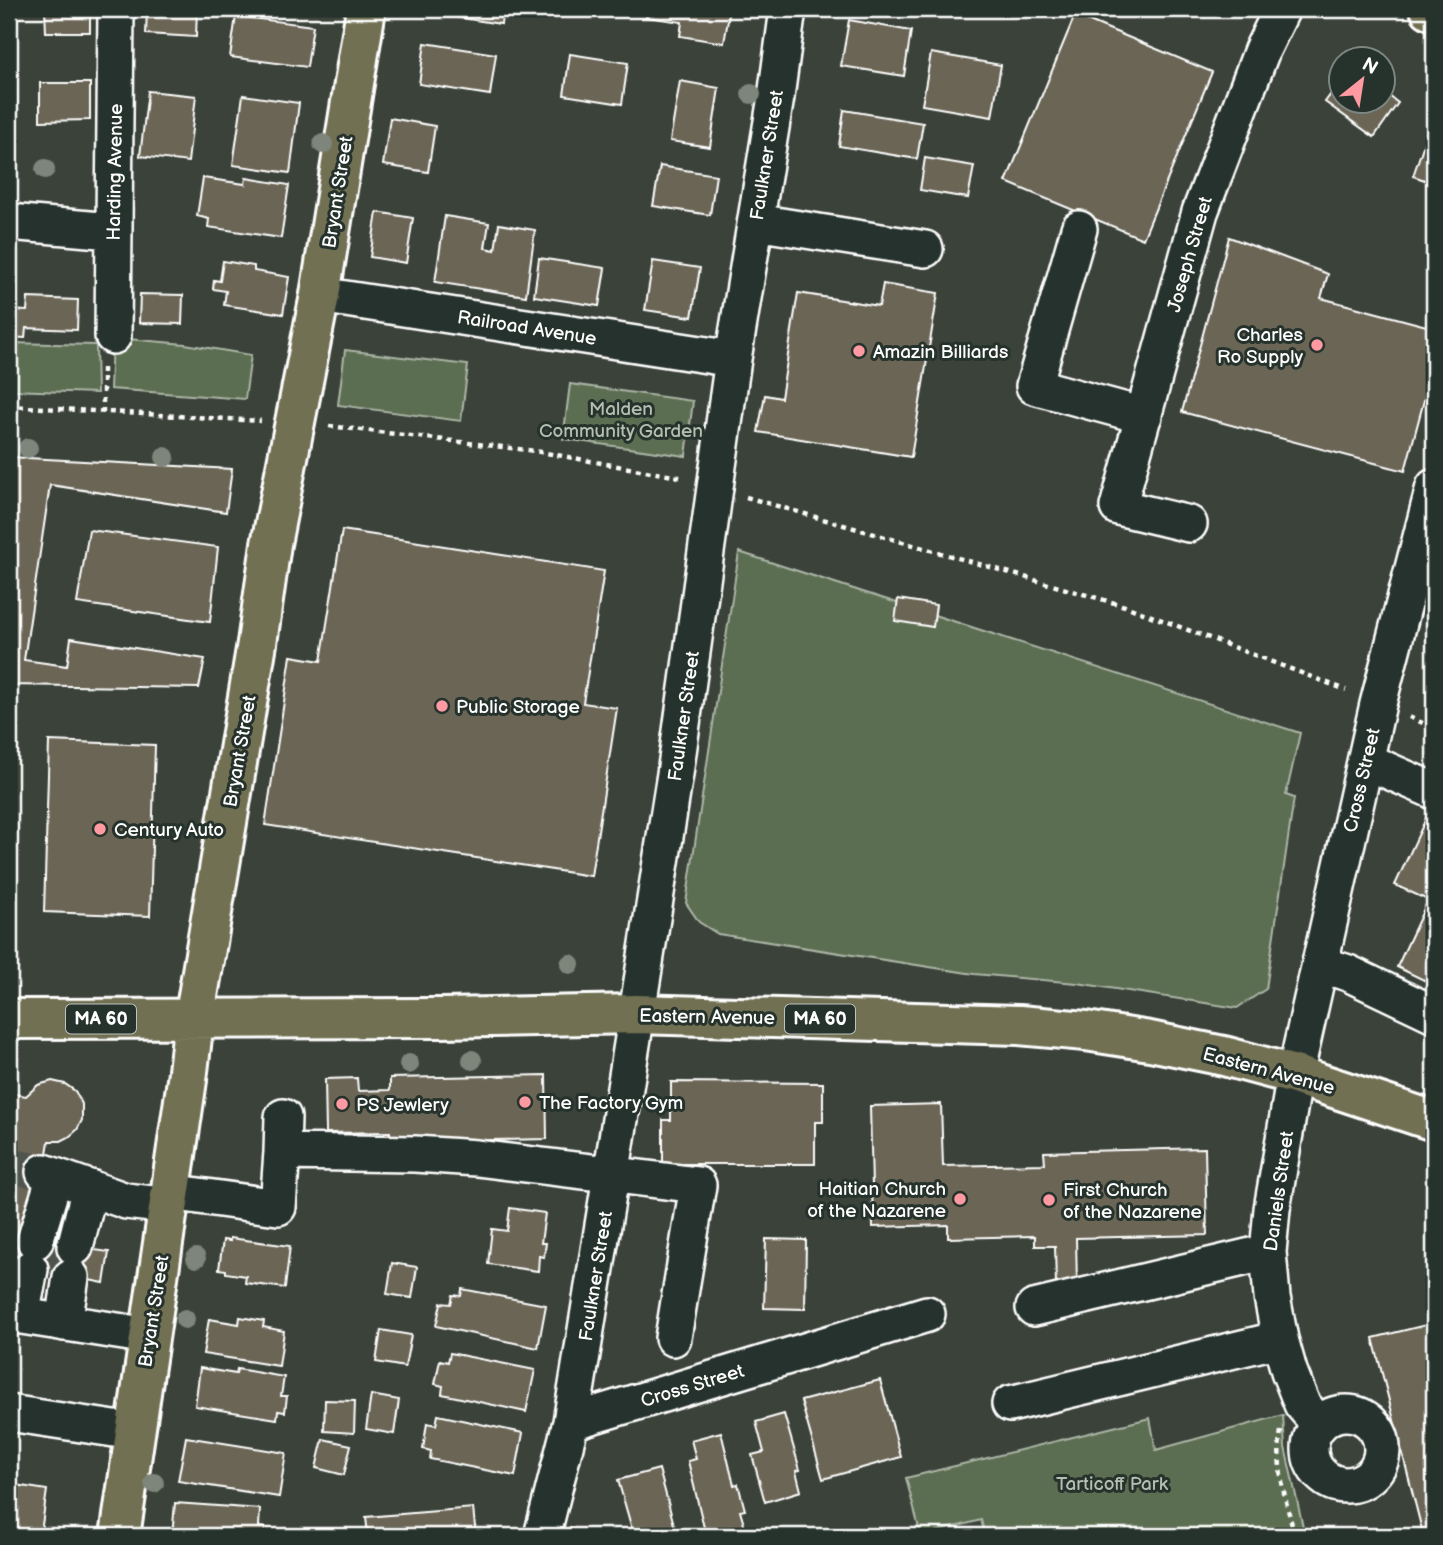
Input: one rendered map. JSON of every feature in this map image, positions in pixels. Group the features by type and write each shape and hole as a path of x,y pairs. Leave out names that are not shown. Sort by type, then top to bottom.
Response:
{"main road":[{"name":"Bryant Street","path":"120,1536 194,1020 271,544 320,295 366,9"},
{"name":"Eastern Avenue","path":"9,1019 194,1020 637,1014 935,1021 1086,1031 1150,1041 1295,1074 1434,1121"}],"street":[{"name":"Harding Avenue","path":"113,336 116,9"},
{"name":"Faulkner Street","path":"571,1422 678,754 733,359 788,9"},
{"name":"Joseph Street","path":"1189,524 1118,507 1200,212 1262,50 1282,9"},
{"path":"9,222 112,230"},
{"path":"756,222 925,248"},
{"path":"1079,229 1034,386 1144,416"},
{"name":"Railroad Avenue","path":"320,295 733,359"},
{"name":"Cross Street","path":"1295,1074 1402,605 1429,530 1434,487"},
{"path":"1366,761 1434,791"},
{"path":"1320,964 1348,973 1434,1014"},
{"name":"Daniels Street","path":"1295,1074 1272,1209 1268,1252 1272,1297 1280,1339 1289,1371 1309,1411"},
{"path":"149,1336 34,1318 52,1258 65,1179 126,1200 169,1199 278,1207 283,1117"},
{"path":"282,1152 477,1158 698,1185 673,1338"},
{"path":"1034,1308 1268,1252"},
{"name":"Cross Street","path":"571,1422 927,1314"},
{"path":"1010,1404 1280,1339"},
{"path":"9,1413 134,1432"},
{"path":"542,1536 571,1422"}],"path":[{"path":"103,414 103,342 113,336"},
{"path":"1295,1536 1284,1495 1278,1451 1283,1415 1309,1411"}],"green space":[{"path":"112,340 185,344 251,355 245,399 110,389"},
{"path":"9,343 96,345 97,393 9,390"},
{"path":"345,350 468,365 461,421 338,405"},
{"name":"Malden Community Garden","path":"570,384 693,401 686,456 563,439"},
{"path":"739,552 1300,733 1286,795 1294,798 1266,989 1237,1008 1077,983 974,974 718,934 699,922 686,903"},
{"name":"Tarticoff Park","path":"1283,1415 1285,1447 1305,1536 985,1536 981,1520 921,1536 906,1478 1150,1418 1156,1450"}],"building":[{"path":"45,9 90,9 90,32 46,32"},
{"path":"147,9 197,9 196,37 146,34"},
{"path":"429,9 503,9 501,24 429,13"},
{"path":"648,9 730,9 724,43 680,36 682,22 646,17"},
{"path":"1075,15 1212,72 1143,239 1006,182"},
{"path":"236,16 313,26 307,67 230,57"},
{"path":"849,20 911,31 904,76 841,66"},
{"path":"425,43 496,54 490,95 419,84"},
{"path":"931,53 1001,65 992,117 922,105"},
{"path":"570,54 628,63 622,104 564,95"},
{"path":"680,81 719,88 710,147 670,141"},
{"path":"40,83 90,83 90,120 40,121"},
{"path":"9,84 16,84 17,113 9,113"},
{"path":"148,91 196,96 188,162 140,156"},
{"path":"243,95 299,103 290,173 233,165"},
{"path":"844,110 923,123 917,159 839,146"},
{"path":"1434,114 1434,183 1413,176"},
{"path":"1345,116 1389,116 1374,137"},
{"path":"390,118 435,126 428,172 383,165"},
{"path":"925,158 974,166 968,198 920,190"},
{"path":"660,166 716,175 710,215 653,206"},
{"path":"203,178 245,184 246,178 289,185 281,238 208,227 209,219 197,216"},
{"path":"377,212 413,218 406,263 370,257"},
{"path":"445,216 489,223 485,248 495,250 499,224 535,230 526,296 435,282"},
{"name":"Charles Ro Supply","path":"1229,237 1328,274 1321,298 1434,328 1434,363 1405,471 1182,412"},
{"path":"539,258 605,268 599,306 534,296"},
{"path":"223,261 254,266 254,271 289,277 283,314 224,305 226,291 213,289 214,280 220,281"},
{"path":"653,261 700,268 692,317 645,310"},
{"name":"Amazin Billiards","path":"883,284 938,293 911,457 758,432 765,395 781,398 798,293 879,306"},
{"path":"140,294 183,295 182,324 139,323"},
{"path":"28,298 78,300 77,330 26,328 25,338 9,337 9,310 27,311"},
{"path":"9,457 232,469 226,512 50,485 24,660 67,666 71,638 205,659 199,688 9,685"},
{"path":"89,530 218,547 210,622 77,603"},
{"name":"Public Storage","path":"342,530 604,571 583,703 617,708 591,876 265,825 291,656 321,661"},
{"path":"898,599 936,605 933,627 895,621"},
{"name":"Century Auto","path":"49,741 155,745 150,916 44,912"},
{"path":"1428,814 1434,817 1434,985 1397,967 1428,900 1395,885"},
{"path":"546,1075 547,1139 390,1142 390,1132 326,1133 325,1079 357,1078 358,1091 390,1090 390,1078"},
{"path":"52,1081 65,1084 75,1091 82,1104 82,1120 77,1130 69,1137 61,1141 49,1141 39,1206 26,1240 109,1252 104,1283 9,1264 9,1093 26,1096 38,1085"},
{"path":"671,1082 823,1083 823,1122 815,1122 815,1164 663,1164 663,1120 671,1120"},
{"path":"941,1104 943,1166 1045,1164 1044,1152 1205,1148 1207,1235 1076,1238 1077,1285 1056,1285 1055,1246 1035,1246 1035,1236 948,1238 948,1225 873,1227 870,1106"},
{"path":"510,1208 545,1213 541,1243 546,1243 544,1257 539,1256 538,1271 488,1264 492,1229 507,1231"},
{"path":"230,1238 290,1246 285,1288 245,1283 246,1276 226,1273 226,1270 219,1269 223,1240 230,1241"},
{"path":"766,1239 806,1240 805,1309 764,1308"},
{"path":"392,1263 417,1267 412,1298 387,1294"},
{"path":"462,1289 546,1305 538,1348 436,1326 441,1303 451,1304 453,1295 461,1296"},
{"path":"240,1317 264,1321 263,1327 284,1331 279,1366 203,1354 209,1319 239,1324"},
{"path":"1434,1323 1434,1531 1423,1534 1373,1338"},
{"path":"381,1330 411,1335 405,1367 376,1362"},
{"path":"450,1353 535,1370 526,1412 442,1394 443,1386 435,1384 440,1360 448,1362"},
{"path":"200,1368 236,1374 237,1369 284,1377 281,1396 287,1396 285,1412 278,1411 277,1419 195,1406"},
{"path":"880,1380 901,1457 823,1479 801,1401"},
{"path":"371,1395 399,1400 394,1434 366,1429"},
{"path":"325,1400 355,1401 354,1433 324,1431"},
{"path":"784,1414 800,1470 796,1471 801,1491 765,1502 752,1455 764,1452 756,1422"},
{"path":"438,1415 523,1433 515,1476 430,1459 431,1451 423,1449 427,1423 436,1425"},
{"path":"721,1432 734,1485 738,1484 745,1510 740,1511 745,1528 706,1536 688,1461 696,1459 691,1440"},
{"path":"186,1437 286,1453 279,1497 178,1481"},
{"path":"323,1439 351,1445 344,1475 316,1468"},
{"path":"659,1469 677,1536 634,1536 618,1480"},
{"path":"9,1484 47,1490 41,1532 9,1527"},
{"path":"175,1503 260,1509 259,1527 265,1528 264,1536 172,1536"},
{"path":"473,1508 476,1536 368,1536 366,1517"}],"tunnel":[{"path":"9,1166 44,1172"},
{"path":"48,1273 53,1244"}],"place":[{"name":"Charles Ro Supply","path":"1317,345"},
{"name":"Amazin Billiards","path":"859,351"},
{"name":"Public Storage","path":"442,706"},
{"name":"Century Auto","path":"100,829"},
{"name":"The Factory Gym","path":"525,1102"},
{"name":"PS Jewlery","path":"342,1104"},
{"name":"Haitian Church of the Nazarene","path":"960,1199"},
{"name":"First Church of the Nazarene","path":"1049,1200"}]}
